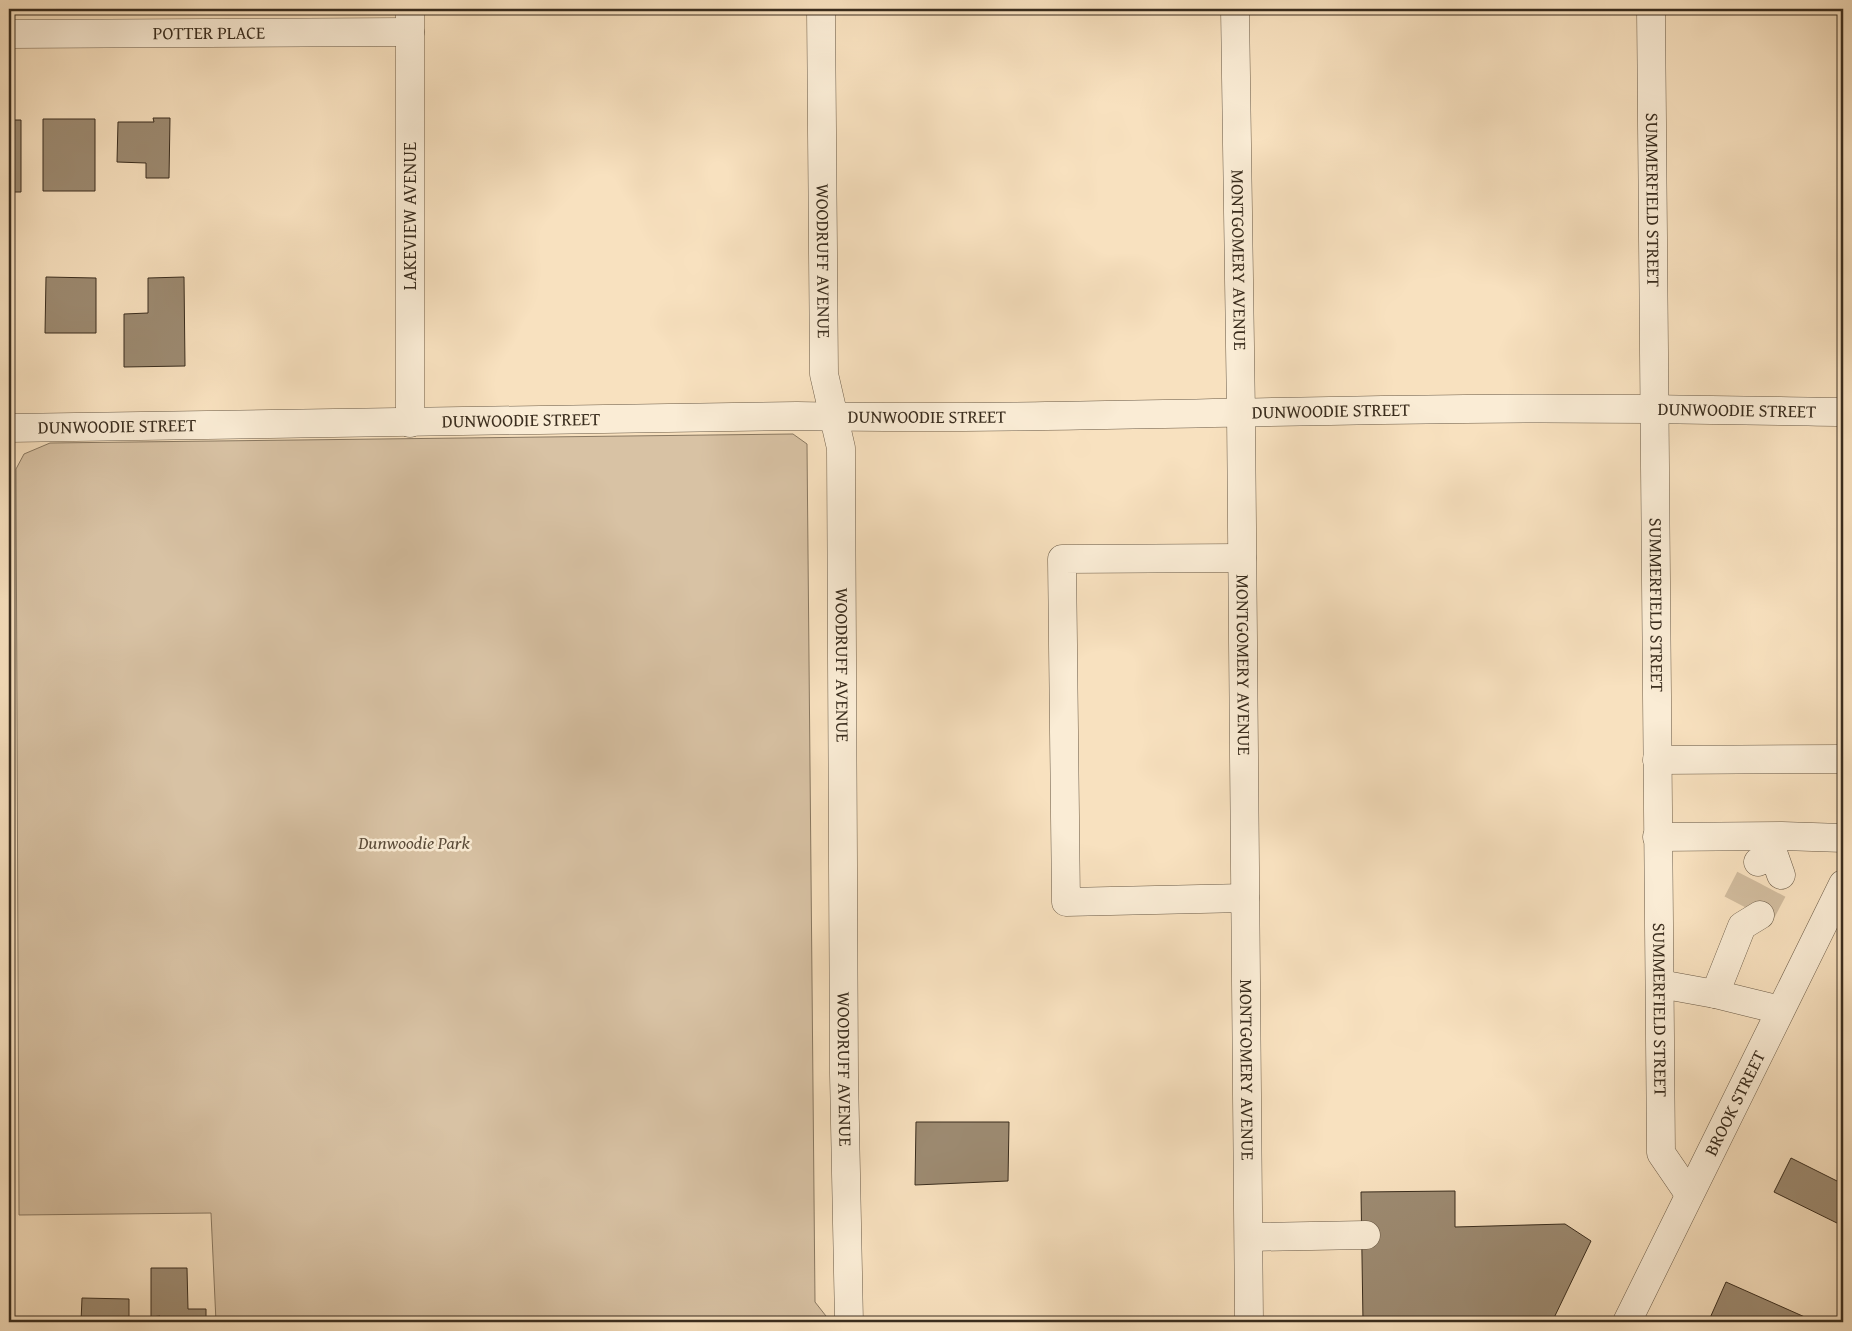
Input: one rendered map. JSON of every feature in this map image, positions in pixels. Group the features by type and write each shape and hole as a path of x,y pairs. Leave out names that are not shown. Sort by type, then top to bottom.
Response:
{"street":[{"name":"WOODRUFF AVENUE","path":"822,9 824,374 841,448 844,1064 849,1322"},
{"name":"MONTGOMERY AVENUE","path":"1235,9 1241,414 1249,1322"},
{"name":"SUMMERFIELD STREET","path":"1651,9 1661,1153 1689,1194"},
{"name":"POTTER PLACE","path":"9,34 410,21"},
{"name":"LAKEVIEW AVENUE","path":"410,21 410,423"},
{"name":"DUNWOODIE STREET","path":"9,428 797,416 896,418 1241,414 1465,409 1843,412"},
{"path":"1242,558 1062,559 1065,883 1066,902 1246,898"},
{"path":"1657,760 1843,759"},
{"path":"1657,837 1774,857 1843,838"},
{"name":"BROOK STREET","path":"1626,1322 1843,884"},
{"path":"1715,994 1746,915"},
{"path":"1660,984 1715,994 1780,1010"},
{"path":"1249,1237 1366,1235"}],"green space":[{"name":"Dunwoodie Park","path":"793,434 807,444 815,1302 826,1316 826,1322 216,1322 211,1213 19,1215 16,469 24,454 50,443"}],"building":[{"path":"153,118 170,118 169,178 146,178 146,163 117,162 118,122 154,122"},
{"path":"43,119 95,119 95,191 43,191"},
{"path":"9,120 21,120 21,192 9,192"},
{"path":"46,277 96,278 96,333 45,333"},
{"path":"184,277 185,366 124,367 124,314 148,313 148,278"},
{"path":"9,307 14,307 13,338 9,338"},
{"path":"916,1122 1009,1122 1008,1181 915,1185"},
{"path":"1791,1158 1843,1184 1843,1226 1774,1192"},
{"path":"1455,1191 1455,1227 1565,1224 1591,1241 1552,1322 1363,1322 1361,1192"},
{"path":"151,1268 187,1268 188,1309 206,1309 206,1322 160,1322 160,1316 151,1317"},
{"path":"1726,1282 1816,1322 1720,1322 1710,1318"},
{"path":"82,1298 129,1299 129,1322 81,1322"}],"tunnel":[{"path":"1737,903 1758,862"},
{"path":"1760,915 1781,875"}]}
